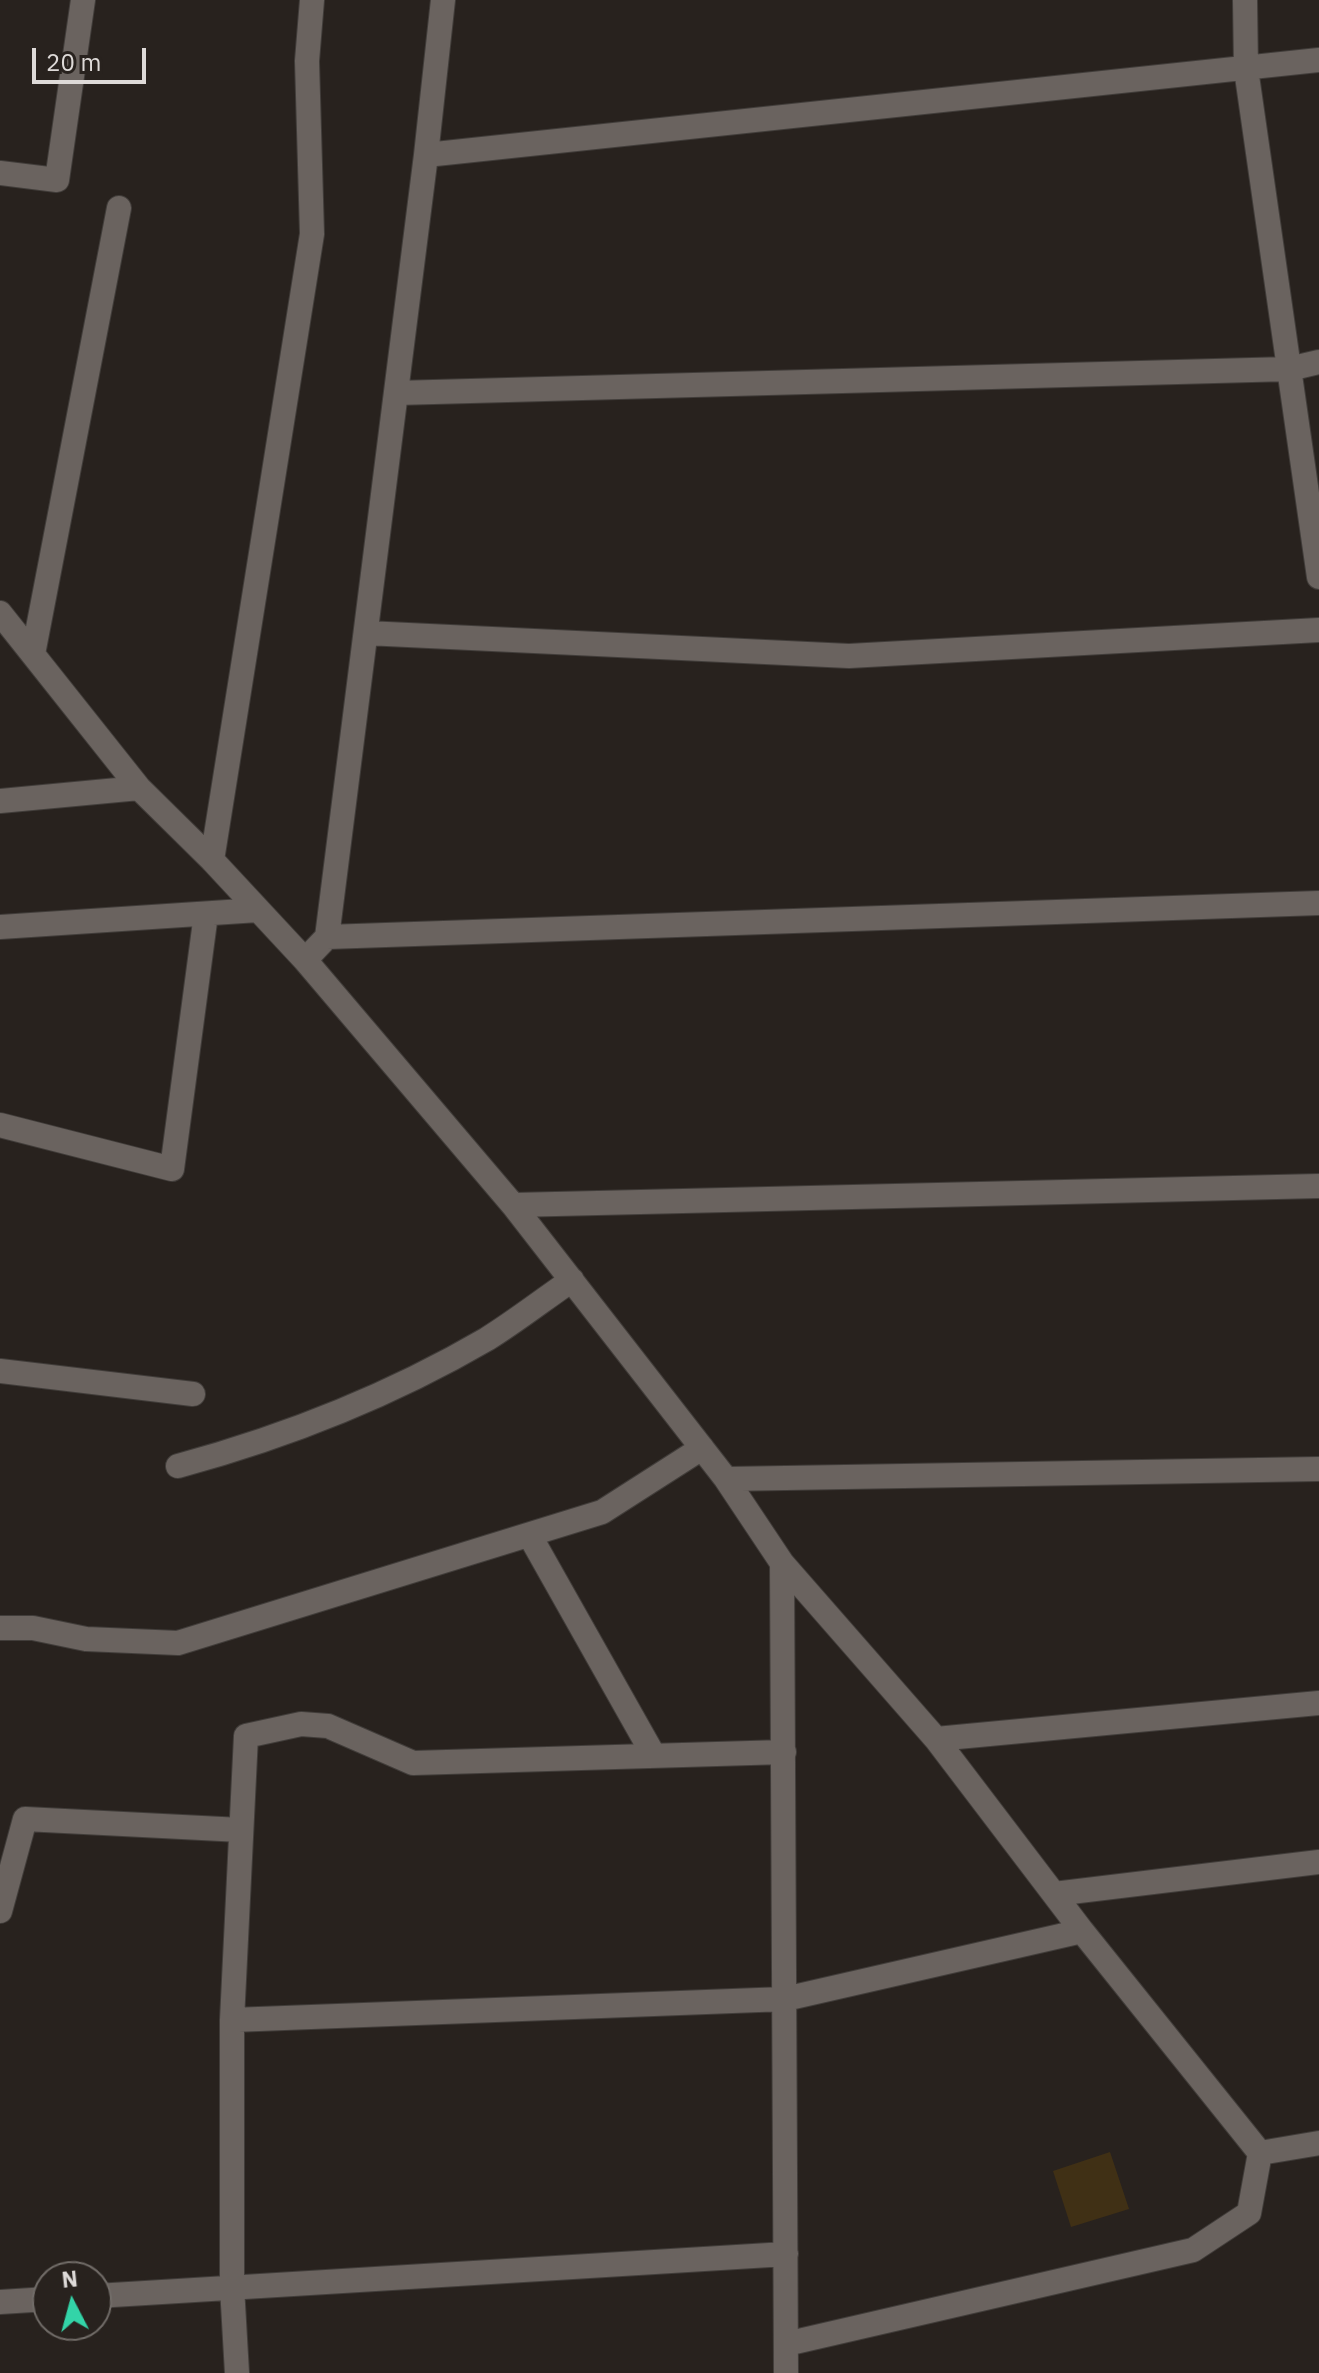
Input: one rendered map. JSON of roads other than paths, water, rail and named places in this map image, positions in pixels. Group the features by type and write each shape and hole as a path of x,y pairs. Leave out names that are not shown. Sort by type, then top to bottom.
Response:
{"street":[{"path":"0,173 57,180 83,0"},
{"path":"212,860 312,234 307,61 312,0"},
{"path":"305,960 327,937 443,0"},
{"path":"1245,0 1246,69 1319,577"},
{"path":"426,155 1319,60"},
{"path":"33,654 119,208"},
{"path":"396,393 1289,369 1319,362"},
{"path":"0,613 139,788 212,860 305,960 513,1205 726,1479 782,1563 936,1739 1082,1931 1260,2153 1249,2213 1193,2250 786,2344"},
{"path":"366,633 849,656 1319,630"},
{"path":"0,801 139,788"},
{"path":"327,937 1319,903"},
{"path":"0,927 258,910"},
{"path":"0,1125 172,1169 206,914"},
{"path":"513,1205 1319,1186"},
{"path":"178,1466 237,1450 389,1391 488,1338 572,1280"},
{"path":"0,1371 193,1394"},
{"path":"0,1628 33,1628 86,1639 178,1643 602,1512 702,1448"},
{"path":"726,1479 1319,1469"},
{"path":"530,1536 654,1756"},
{"path":"782,1563 786,2373"},
{"path":"936,1739 1319,1703"},
{"path":"237,2373 232,2287 232,2020 246,1736 301,1724 328,1726 413,1763 784,1752"},
{"path":"0,1911 25,1819 241,1830"},
{"path":"1054,1894 1319,1862"},
{"path":"232,2020 785,1999 1082,1931"},
{"path":"1260,2153 1319,2143"},
{"path":"112,2295 786,2254"},
{"path":"0,2302 32,2300"}]}
